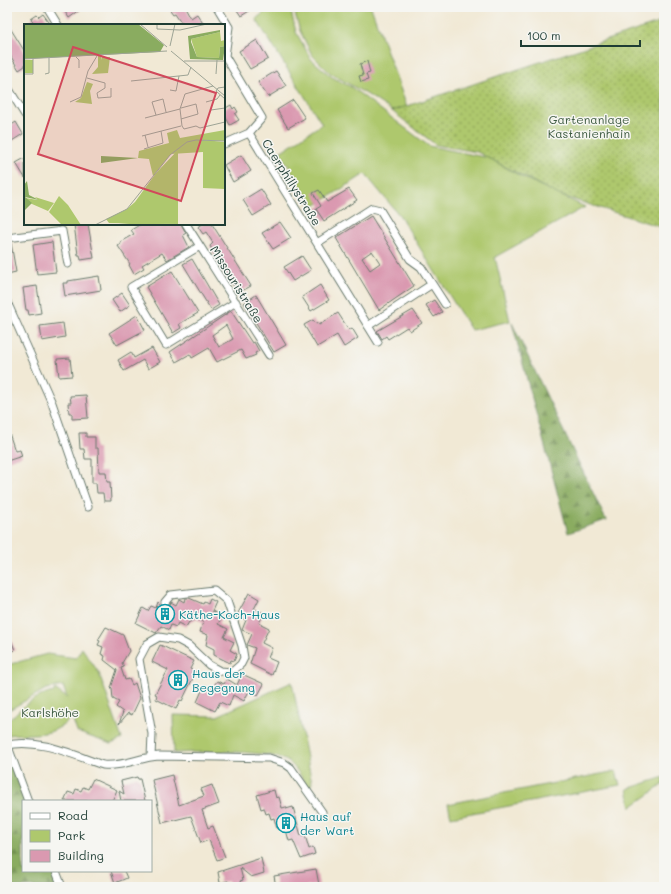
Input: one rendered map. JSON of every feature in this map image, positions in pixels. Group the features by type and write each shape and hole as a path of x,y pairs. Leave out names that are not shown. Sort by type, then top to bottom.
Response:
{"street":[{"path":"47,7 57,24"},
{"path":"216,7 229,27 225,56 262,118 249,133 225,144"},
{"path":"7,86 24,113"},
{"name":"Caerphillystraße","path":"249,133 378,342"},
{"name":"Caerphillystraße","path":"317,243 372,208 380,210 410,259 421,267 445,304"},
{"name":"Missouristraße","path":"187,225 269,355"},
{"path":"7,238 62,231 68,264"},
{"path":"200,246 131,288 166,345 236,302"},
{"path":"368,326 432,284"},
{"path":"7,302 52,403 88,507"},
{"path":"150,757 152,734 139,659 147,644 159,637 167,637 178,640 189,646 209,665 220,671 232,672 241,664 244,658 242,646 227,601 214,590 171,595 165,602"},
{"path":"28,800 7,744 25,743 38,745 103,765 112,766 150,757 260,757 276,760 291,768 322,812"},
{"path":"56,872 62,887"}],"green space":[{"path":"266,7 290,7 296,32 311,59 332,77 351,87 429,146 489,158 522,177 585,207 495,257 510,321 471,330 400,216 365,174 313,207 280,152 322,124 256,19 267,10"},
{"path":"293,7 371,7 407,107 392,111 330,73 312,55 300,31"},
{"name":"Gartenanlage Kastanienhain","path":"664,21 664,228 559,195 477,152 436,145 392,111"},
{"path":"512,323 606,520 568,533"},
{"name":"Karlshöhe","path":"82,648 99,673 122,739 111,744 77,732 72,717 62,726 48,732 8,735 7,718 11,718 30,702 47,693 54,692 55,689 67,698 63,686 46,689 7,711 7,665 47,654 76,658"},
{"path":"292,682 312,783 309,788 293,765 281,758 268,755 235,752 174,753 173,715 217,716"},
{"path":"7,760 15,773 27,800 22,800 22,872 54,872 60,887 7,887"},
{"path":"616,771 620,785 451,817 448,804"},
{"path":"664,777 664,784 631,807 627,789"}],"building":[{"path":"62,7 84,7 69,18"},
{"path":"168,7 185,7 191,18 197,14 203,24 182,24 175,13 173,14"},
{"path":"235,7 256,7 241,16"},
{"path":"43,14 50,24 34,24 31,19 37,15 39,17"},
{"path":"7,23 24,50 24,67 19,70 7,50"},
{"path":"257,40 268,59 250,69 239,51"},
{"path":"367,61 370,73 366,74 368,80 361,82 359,76 363,75 360,64"},
{"path":"276,71 286,86 268,97 258,82"},
{"path":"293,100 305,118 288,128 277,110"},
{"path":"231,105 233,109 235,107 238,112 235,114 239,120 230,125 225,116 225,108"},
{"path":"16,122 23,134 7,144 7,128"},
{"path":"241,155 251,171 233,182 225,164"},
{"path":"24,159 24,176 16,163"},
{"path":"261,189 271,205 253,216 243,200"},
{"path":"349,189 357,200 324,221 316,209 321,206 313,193 319,190 327,202"},
{"path":"371,216 414,286 379,310 336,238","holes":["372,251 380,263 370,270 362,258"]},
{"path":"280,222 291,238 273,249 262,233"},
{"path":"74,225 88,225 94,258 81,260 80,255 78,255"},
{"path":"139,225 182,225 186,233 183,235 189,247 167,260 162,253 142,265 144,268 134,274 129,265 130,264 118,246 121,244 120,242 134,234 131,230"},
{"path":"201,225 213,225 251,286 238,293 210,246 213,243 206,232 203,234 198,227"},
{"path":"52,242 56,272 37,274 33,245"},
{"path":"7,243 11,243 16,272 7,274"},
{"path":"302,256 311,270 293,281 284,267"},
{"path":"192,259 219,305 211,310 183,264"},
{"path":"172,271 198,313 179,324 181,328 173,333 146,287"},
{"path":"99,276 101,290 65,296 63,283"},
{"path":"320,285 329,300 311,311 302,297"},
{"path":"37,286 41,313 29,315 28,310 26,310 23,288"},
{"path":"122,293 130,305 120,312 112,300"},
{"path":"256,295 286,345 274,352 244,303"},
{"path":"434,300 442,312 434,317 426,305"},
{"path":"413,310 422,323 410,331 407,327 388,339 386,336 382,339 377,331"},
{"path":"231,311 259,351 255,353 256,355 246,359 241,350 217,362 209,348 192,358 190,354 176,362 170,352","holes":["226,325 233,339 219,347 212,335"]},
{"path":"338,313 349,330 352,328 358,338 344,347 337,335 317,347 304,325 313,320 319,325"},
{"path":"137,315 145,330 117,345 109,333"},
{"path":"63,323 65,337 42,341 40,326"},
{"path":"152,348 160,362 148,369 143,360 124,371 118,360 131,352 134,358"},
{"path":"70,358 72,376 59,377 57,359"},
{"path":"86,395 88,418 72,419 72,413 69,413 68,403 71,403 70,396"},
{"path":"8,430 15,451 20,450 22,456 7,461"},
{"path":"79,433 86,433 86,437 95,437 95,448 98,448 99,472 106,472 107,482 110,482 111,501 104,501 103,493 97,493 96,483 92,483 92,459 85,459 84,449 80,449"},
{"path":"249,593 259,599 254,609 264,613 259,623 269,628 262,643 272,648 268,658 277,662 272,675 250,664 255,648 247,645 252,634 242,630 246,620 237,615"},
{"path":"185,598 189,598 203,604 204,602 208,604 210,599 216,602 212,611 222,616 218,624 228,629 224,637 234,642 230,650 237,654 234,661 231,660 230,663 214,655 214,649 206,645 208,635 200,632 203,622 196,619 189,622 186,627 178,623 176,627 171,625 169,630 161,626 156,633 136,623 143,608 148,611 151,606 156,608 158,602 162,606 169,608 171,602 176,605 179,599 184,602"},
{"path":"106,627 123,635 129,651 122,663 124,667 121,668 125,680 129,679 132,685 135,683 140,698 132,715 128,713 119,724 123,712 116,707 119,702 113,699 111,688 117,670 104,660 105,656 101,654 103,647 98,645 100,641 98,640"},
{"path":"7,630 15,650 7,653"},
{"name":"Haus der Begegnung","path":"160,645 194,661 190,669 196,672 182,701 180,700 176,709 156,699 157,695 155,694 168,670 152,662"},
{"path":"242,674 264,684 258,695 249,691 244,701 233,695 229,706 220,702 215,711 197,702 204,686 211,690 217,681 224,684 227,679 237,685"},
{"path":"172,775 179,805 204,796 201,789 212,785 219,804 202,810 208,828 213,826 225,857 217,860 209,840 201,843 191,816 162,823 152,780"},
{"path":"137,777 140,779 145,800 121,800 119,791 124,794 121,781"},
{"path":"93,779 117,790 112,800 64,800 68,792 74,794 76,789 81,791 83,787 88,789"},
{"name":"Haus auf der Wart","path":"274,790 276,798 279,797 282,808 286,807 286,809 293,807 301,836 305,835 309,849 313,847 315,854 301,859 293,840 289,841 285,826 277,829 274,818 271,819 269,813 266,814 264,808 261,809 257,795"},
{"path":"261,858 264,873 251,877 240,868 243,880 240,881 242,887 230,887 228,881 220,883 218,872"},
{"path":"316,869 319,885 307,887 276,887 274,876"},
{"path":"111,872 124,872 127,878 115,883"}],"place":[{"name":"Käthe-Koch-Haus","path":"165,614"},
{"name":"Haus der Begegnung","path":"178,680"},
{"name":"Haus auf der Wart","path":"286,823"}]}
